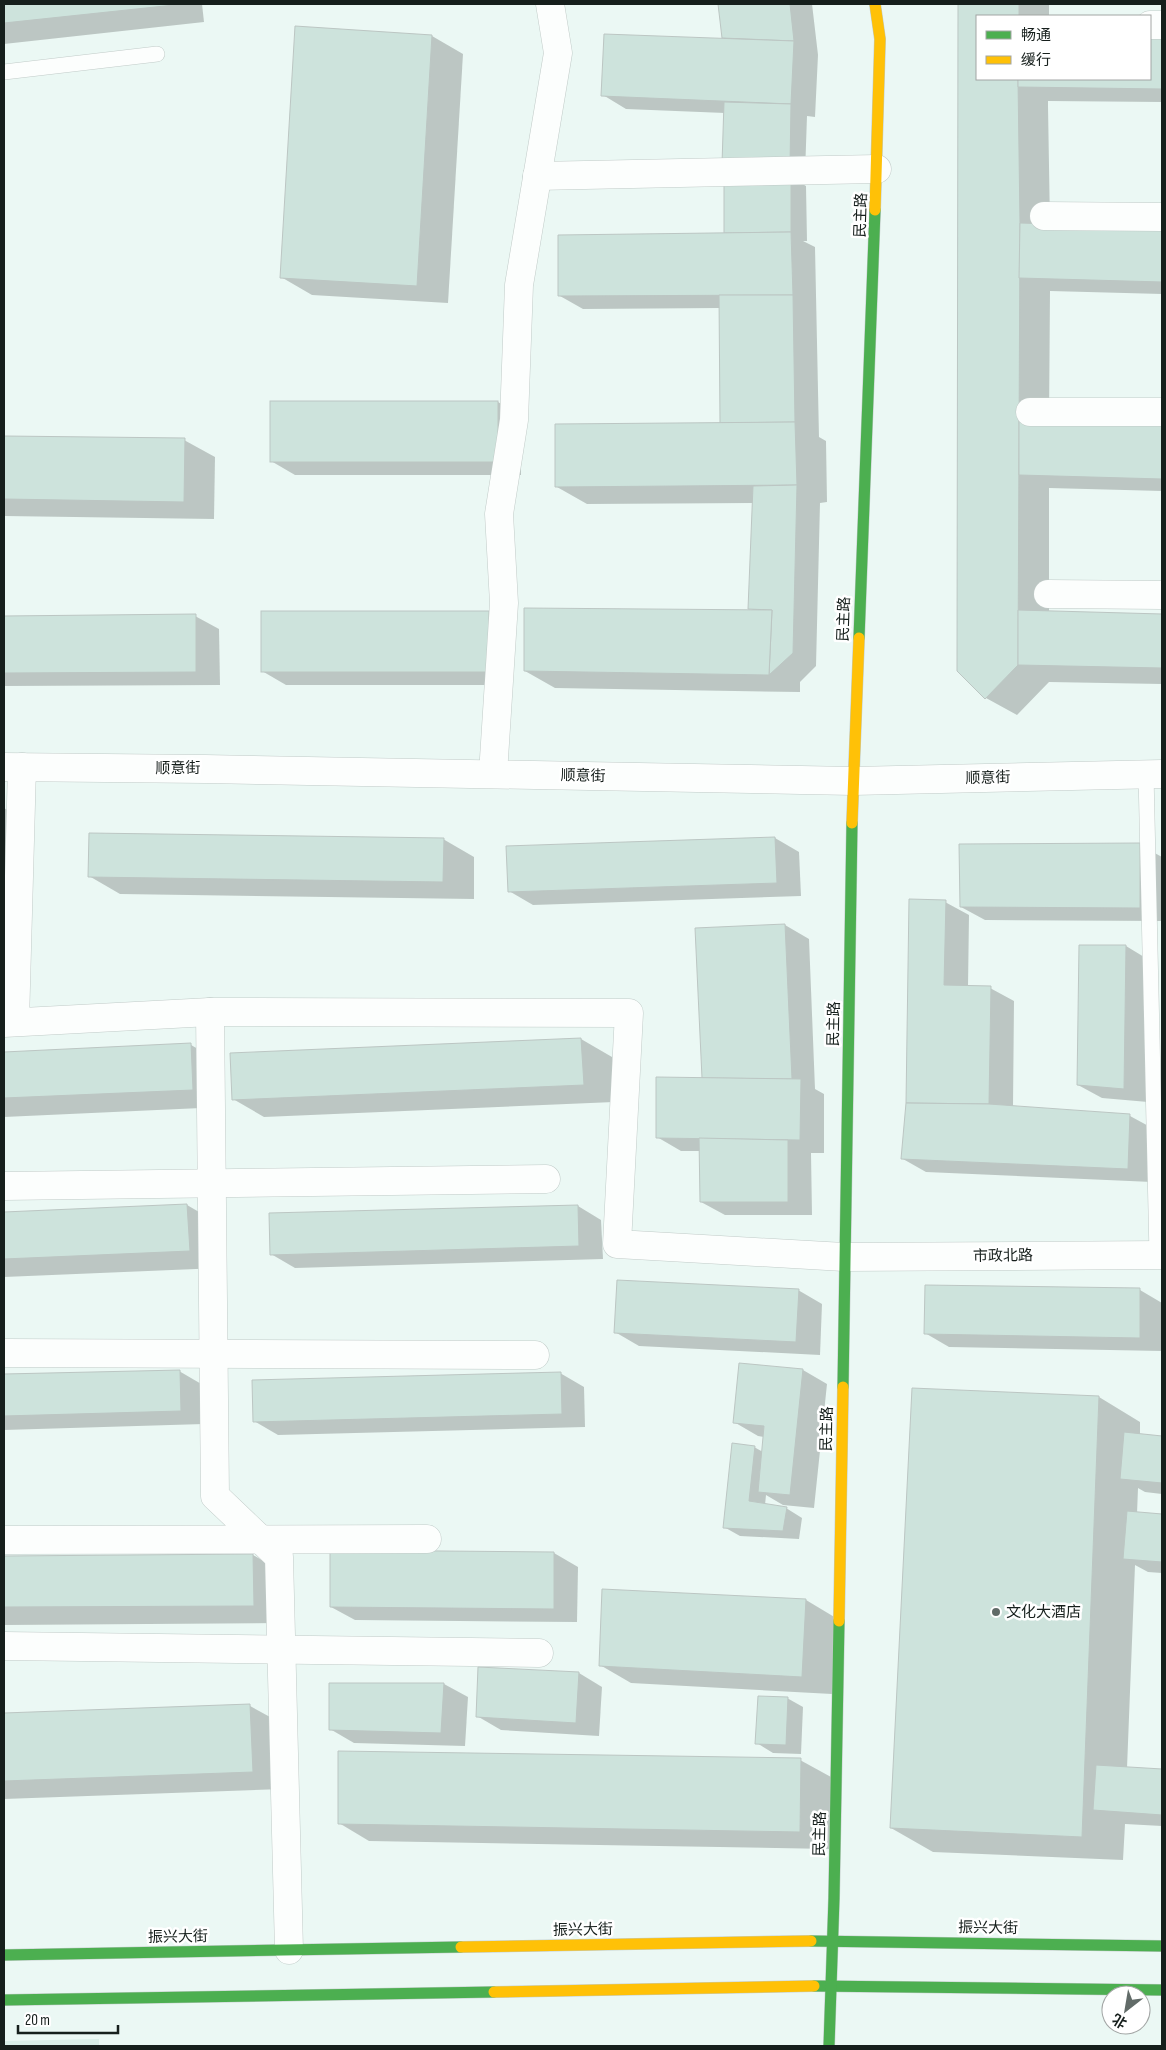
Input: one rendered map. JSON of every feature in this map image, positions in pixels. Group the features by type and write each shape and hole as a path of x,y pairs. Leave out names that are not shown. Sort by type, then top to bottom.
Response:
{"street":[{"path":"493,774 504,603 499,514 514,420 519,285 558,53 550,4"},
{"name":"民主路","path":"829,2046 833,1940 853,781 877,169 880,39 875,4"},
{"path":"537,176 877,169"},
{"path":"1044,216 1162,217"},
{"path":"1030,412 1162,412"},
{"path":"1048,594 1162,596"},
{"path":"13,767 9,1022 210,1012 215,1496 279,1557 288,1950"},
{"name":"顺意街","path":"13,767 853,781 1154,774"},
{"name":"市政北路","path":"210,1012 629,1013 617,1244 844,1258 1160,1255"},
{"path":"4,1186 546,1179"},
{"path":"4,1353 535,1355"},
{"path":"4,1540 427,1539"},
{"path":"4,1646 539,1653"},
{"name":"振兴大街","path":"4,1955 833,1940 1162,1946"},
{"path":"4,2000 832,1986 1162,1990"}],"lane":[{"path":"4,72 157,54"},
{"path":"1154,774 1160,1255"}],"shaded area":[{"path":"99,2039 99,2046 4,2046 4,2041"}],"building":[{"path":"4,4 174,4 174,5 4,23"},
{"path":"718,4 790,4 794,41 722,38"},
{"path":"958,4 1019,4 1019,15 976,15 976,80 1018,80 1020,223 1018,665 985,699 957,671"},
{"path":"295,26 432,35 417,286 280,278"},
{"path":"604,34 794,41 791,104 601,96"},
{"path":"1151,37 1162,37 1162,89 1018,87 1018,80 1151,80"},
{"path":"724,102 791,104 790,166 722,164"},
{"path":"791,175 791,232 724,233 724,176"},
{"path":"1020,223 1162,227 1162,282 1019,278"},
{"path":"791,232 793,295 558,296 558,235"},
{"path":"719,295 793,295 795,422 720,423"},
{"path":"270,401 498,401 498,462 270,462"},
{"path":"1019,420 1162,424 1162,479 1019,475"},
{"path":"795,422 797,485 555,487 555,424"},
{"path":"4,436 185,438 184,502 4,499"},
{"path":"797,485 793,653 769,675 772,610 748,609 753,486"},
{"path":"524,608 772,610 769,675 524,671"},
{"path":"1018,610 1162,614 1162,668 1018,665"},
{"path":"261,611 489,611 489,672 261,672"},
{"path":"196,614 196,672 4,673 4,616"},
{"path":"89,833 444,838 443,882 88,877"},
{"path":"775,837 777,883 508,892 506,846"},
{"path":"1140,843 1140,908 960,907 959,844"},
{"path":"909,899 946,900 944,985 991,986 989,1104 906,1103"},
{"path":"785,924 792,1079 702,1078 695,928"},
{"path":"1079,945 1126,945 1124,1089 1077,1085"},
{"path":"581,1038 584,1085 232,1100 230,1053"},
{"path":"191,1043 193,1090 4,1098 4,1052"},
{"path":"656,1077 801,1079 800,1140 656,1138"},
{"path":"906,1103 989,1104 1130,1114 1128,1169 901,1159"},
{"path":"699,1138 788,1140 788,1202 700,1202"},
{"path":"187,1204 190,1251 4,1259 4,1212"},
{"path":"578,1205 579,1246 270,1255 269,1213"},
{"path":"617,1280 799,1289 796,1342 614,1333"},
{"path":"925,1285 1140,1288 1140,1338 924,1334"},
{"path":"739,1363 803,1369 790,1495 758,1492 764,1426 733,1423"},
{"path":"180,1370 181,1411 4,1416 4,1374"},
{"path":"561,1372 562,1414 253,1422 252,1380"},
{"name":"文化大酒店","path":"912,1388 1099,1396 1082,1837 890,1828"},
{"path":"1124,1432 1162,1436 1162,1483 1120,1479"},
{"path":"732,1443 755,1446 749,1501 787,1507 783,1531 723,1528"},
{"path":"1127,1511 1162,1514 1162,1562 1123,1559"},
{"path":"330,1550 554,1552 554,1609 330,1607"},
{"path":"253,1554 254,1606 4,1607 4,1556"},
{"path":"602,1589 806,1599 802,1677 599,1666"},
{"path":"478,1667 579,1672 576,1723 476,1717"},
{"path":"329,1683 444,1683 441,1733 329,1730"},
{"path":"758,1696 788,1697 786,1745 755,1744"},
{"path":"250,1704 253,1772 4,1781 4,1713"},
{"path":"338,1751 801,1758 800,1832 338,1824"},
{"path":"1096,1765 1162,1769 1162,1815 1093,1810"}],"traffic: fast":[{"path":"859,638 875,210"},
{"path":"843,1387 852,823"},
{"path":"829,2046 834,1898 839,1621"},
{"path":"811,1941 1162,1946"},
{"path":"4,1955 461,1947"},
{"path":"814,1986 1162,1990"},
{"path":"4,2000 494,1992"}],"traffic: slow":[{"path":"875,4 880,39 875,210"},
{"path":"852,823 859,638"},
{"path":"839,1621 843,1387"},
{"path":"461,1947 811,1941"},
{"path":"494,1992 814,1986"}],"place":[{"name":"文化大酒店","path":"996,1612"}]}
